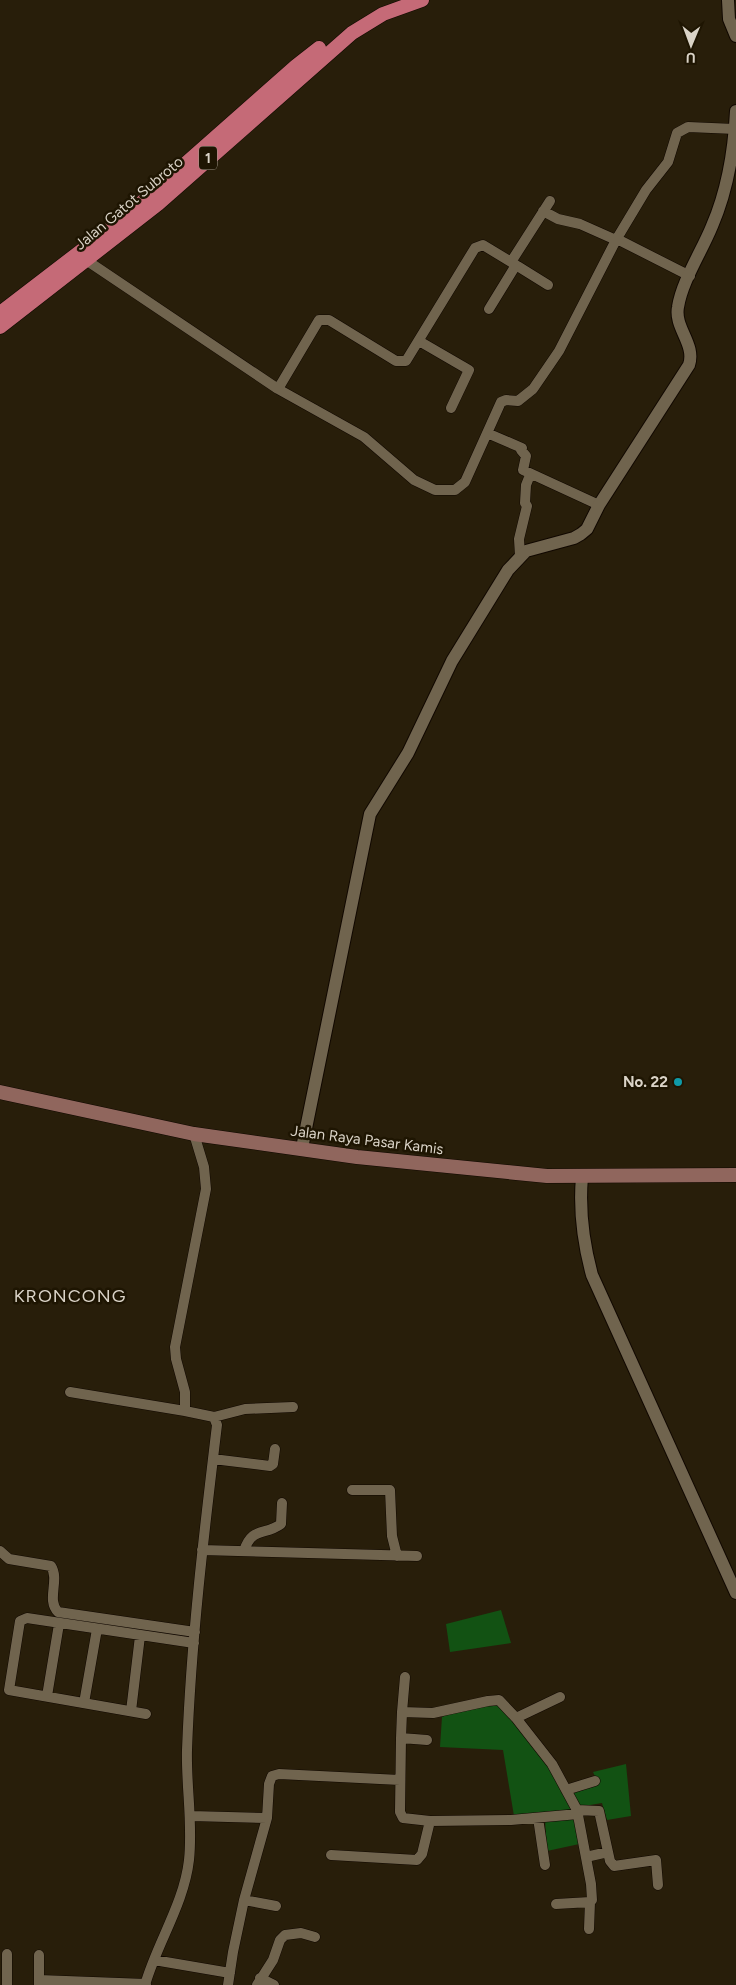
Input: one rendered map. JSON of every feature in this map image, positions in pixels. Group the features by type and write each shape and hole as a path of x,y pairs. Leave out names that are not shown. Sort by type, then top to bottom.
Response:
{"highway":[{"name":"Jalan Gatot Subroto","path":"0,313 158,204 183,173 264,103 349,25 381,4 393,0"},
{"name":"Jalan Gatot Subroto","path":"299,70 383,14 422,0"},
{"name":"Jalan Gatot Subroto","path":"0,327 82,255"}],"main road":[{"name":"Jalan Raya Pasar Kamis","path":"0,1092 194,1134 357,1157 547,1176 736,1175"}],"street":[{"path":"728,0 729,19 736,36"},
{"path":"302,1148 370,814 408,753 457,652 487,603 520,556 535,548 574,538 587,529 599,505 689,365 691,355 689,342 677,312 725,190 736,111"},
{"path":"82,255 218,351 278,389 364,437 414,480 435,490 451,491 465,482 501,402 518,401 527,395 559,350 616,240 654,177 668,162 680,129 688,126 735,129"},
{"path":"489,309 550,201"},
{"path":"543,211 558,219 580,224 690,276"},
{"path":"278,389 322,318 329,320 397,362 409,358 476,246 483,245 548,285"},
{"path":"419,341 469,370 451,408"},
{"path":"487,433 521,448 526,456 523,470 530,475 599,505"},
{"path":"520,556 519,539 527,506 525,503 526,485 530,475"},
{"path":"185,1411 185,1392 176,1359 175,1347 206,1189 204,1167 194,1134"},
{"path":"582,1177 581,1214 583,1237 592,1275 736,1593"},
{"path":"70,1392 214,1417 245,1409 293,1407"},
{"path":"39,1955 39,1982 146,1984 182,1887 189,1861 191,1816 187,1752 202,1550 217,1425 214,1417"},
{"path":"213,1459 270,1466 274,1462 274,1449"},
{"path":"352,1490 390,1490 392,1536 397,1556"},
{"path":"244,1551 247,1543 255,1534 281,1524 282,1503"},
{"path":"202,1550 417,1556"},
{"path":"0,1551 9,1559 52,1566 54,1571 53,1603 58,1612 195,1632"},
{"path":"146,1714 9,1690 18,1624 24,1618 194,1643"},
{"path":"47,1696 59,1624"},
{"path":"84,1703 97,1629"},
{"path":"131,1711 140,1636"},
{"path":"405,1678 401,1738 401,1817 430,1820 538,1818 577,1812 599,1811 611,1863 614,1866 655,1860 658,1863 658,1885"},
{"path":"516,1718 560,1697"},
{"path":"402,1712 433,1713 494,1700 502,1702 516,1718 552,1764 577,1812 591,1884 589,1930"},
{"path":"401,1738 427,1740"},
{"path":"228,1985 244,1900 267,1818 270,1779 276,1775 400,1780"},
{"path":"566,1790 595,1781"},
{"path":"191,1816 267,1818"},
{"path":"538,1818 545,1864"},
{"path":"331,1855 417,1860 422,1854 430,1820"},
{"path":"586,1857 608,1852"},
{"path":"244,1900 276,1906"},
{"path":"556,1904 590,1902"},
{"path":"274,1985 258,1982 273,1960 280,1940 285,1935 301,1933 315,1938"},
{"path":"7,1954 7,1985"},
{"path":"154,1960 230,1973"}],"green space":[{"path":"501,1610 511,1643 450,1652 446,1624"},
{"path":"500,1697 572,1790 598,1783 593,1772 626,1764 631,1816 607,1820 602,1803 578,1807 584,1843 547,1851 545,1820 515,1822 503,1750 440,1747 442,1717"}],"place":[{"name":"No. 22","path":"678,1082"}],"district":[{"name":"KRONCONG","path":"70,1296"}]}
